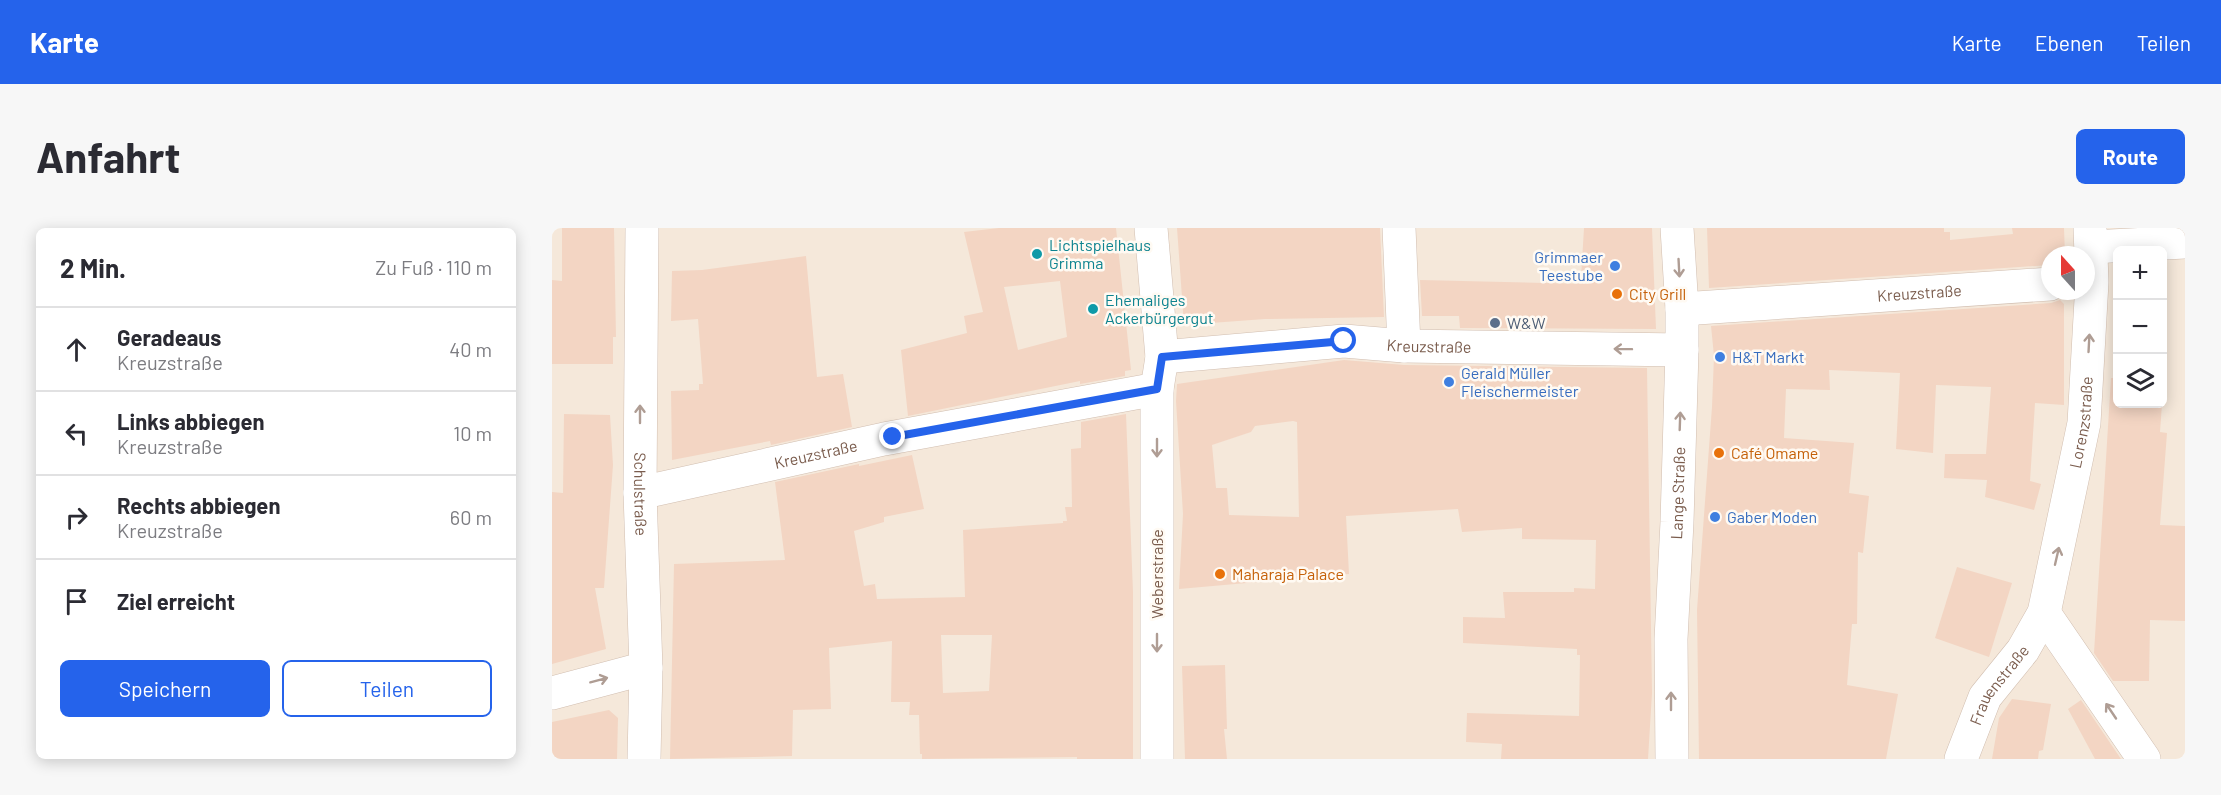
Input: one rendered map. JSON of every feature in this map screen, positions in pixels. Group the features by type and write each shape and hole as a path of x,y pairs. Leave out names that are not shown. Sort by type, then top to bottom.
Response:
{"street":[{"name":"Schulstraße","path":"642,228 640,493 646,668 644,759"},
{"path":"1151,228 1162,357 1157,389"},
{"path":"1399,228 1404,346"},
{"name":"Lange Straße","path":"1672,759 1671,639 1682,350 1677,228"},
{"path":"2091,237 2185,243"},
{"name":"Kreuzstraße","path":"1682,309 2041,284"},
{"name":"Lorenzstraße","path":"2044,614 2084,423 2088,300"},
{"name":"Kreuzstraße","path":"1162,357 1344,341 1404,346 1682,350"},
{"name":"Kreuzstraße","path":"640,493 893,437 1157,389"},
{"name":"Weberstraße","path":"1157,389 1157,759"},
{"path":"2044,614 2144,759"},
{"name":"Frauenstraße","path":"1961,759 1985,697 2023,650 2044,614"},
{"path":"552,693 646,668"}],"shaded area":[{"path":"552,228 2185,228 2185,759 552,759"}],"building":[{"path":"562,228 614,228 616,337 613,337 613,364 552,364 552,280 562,281"},
{"path":"999,228 1116,228 1131,370 1125,371 1125,376 1080,384 1080,381 908,416 901,350 967,333 964,316 983,312 964,232","holes":["1060,281 1067,337 1018,350 1004,287"]},
{"path":"1177,228 1380,228 1384,317 1265,319 1184,325"},
{"path":"1584,228 1652,228 1656,329 1460,328 1459,316 1422,316 1420,280 1589,284 1581,278"},
{"path":"1707,228 1944,228 1944,232 1950,232 1950,240 2013,234 2012,228 2064,228 2065,246 2041,246 2041,266 1709,288"},
{"path":"806,256 817,377 843,374 852,427 771,445 770,441 672,460 671,391 699,390 699,384 703,384 698,319 671,321 672,271 702,270"},
{"path":"2060,300 2064,304 2064,405 2035,403 2030,481 2041,484 2034,510 1985,497 1987,480 1944,478 1945,454 1986,454 1991,387 1936,385 1933,453 1896,449 1900,373 1829,370 1830,390 1786,389 1784,438 1854,443 1849,493 1869,496 1863,553 1858,552 1857,624 1852,624 1847,685 1898,694 1886,759 1699,759 1697,610 1712,407 1714,356 1711,326 2051,303"},
{"path":"1344,360 1404,365 1647,368 1652,693 1648,759 1501,759 1502,744 1466,742 1467,713 1579,716 1580,655 1577,655 1577,649 1463,643 1463,617 1505,618 1503,592 1574,592 1574,588 1595,589 1596,540 1522,539 1522,528 1462,532 1458,509 1346,516 1349,574 1179,589 1183,514 1177,384","holes":["1297,422 1299,517 1229,515 1227,488 1216,488 1212,445 1251,432 1255,426"]},
{"path":"2111,378 2113,378 2113,408 2162,408 2160,432 2167,433 2160,525 2185,526 2185,621 2150,620 2149,681 2113,681 2094,653"},
{"path":"564,414 610,415 613,465 604,588 595,588 606,649 552,664 552,492 563,493"},
{"path":"1126,414 1133,592 1133,759 1077,759 1077,757 922,759 919,715 909,715 910,702 891,702 892,641 829,648 831,709 793,710 792,756 670,759 674,564 785,560 775,482 912,455 924,509 884,517 884,522 854,531 864,586 875,584 877,599 965,597 963,530 1067,521 1065,507 1072,507 1071,449 1081,448 1081,422","holes":["941,635 992,635 989,691 943,693"]},
{"path":"1957,567 2012,583 1989,657 1935,638"},
{"path":"1225,665 1227,729 1224,729 1227,759 1185,759 1182,666"},
{"path":"2012,699 2051,704 2043,750 2039,751 2038,759 1992,759 1999,718"},
{"path":"2081,700 2121,759 2095,759 2068,709"},
{"path":"609,710 618,718 617,759 552,759 552,722"}],"place":[{"name":"Lichtspielhaus Grimma","path":"1037,254"},
{"name":"Grimmaer Teestube","path":"1615,266"},
{"name":"City Grill","path":"1617,294"},
{"name":"Ehemaliges Ackerbürgergut","path":"1093,309"},
{"name":"W&W","path":"1495,323"},
{"name":"H&T Markt","path":"1720,357"},
{"name":"Gerald Müller Fleischermeister","path":"1449,382"},
{"name":"Café Omame","path":"1719,453"},
{"name":"Gaber Moden","path":"1715,517"},
{"name":"Maharaja Palace","path":"1220,574"}],"route":[{"path":"893,437 1157,389 1162,357 1344,341"}]}
